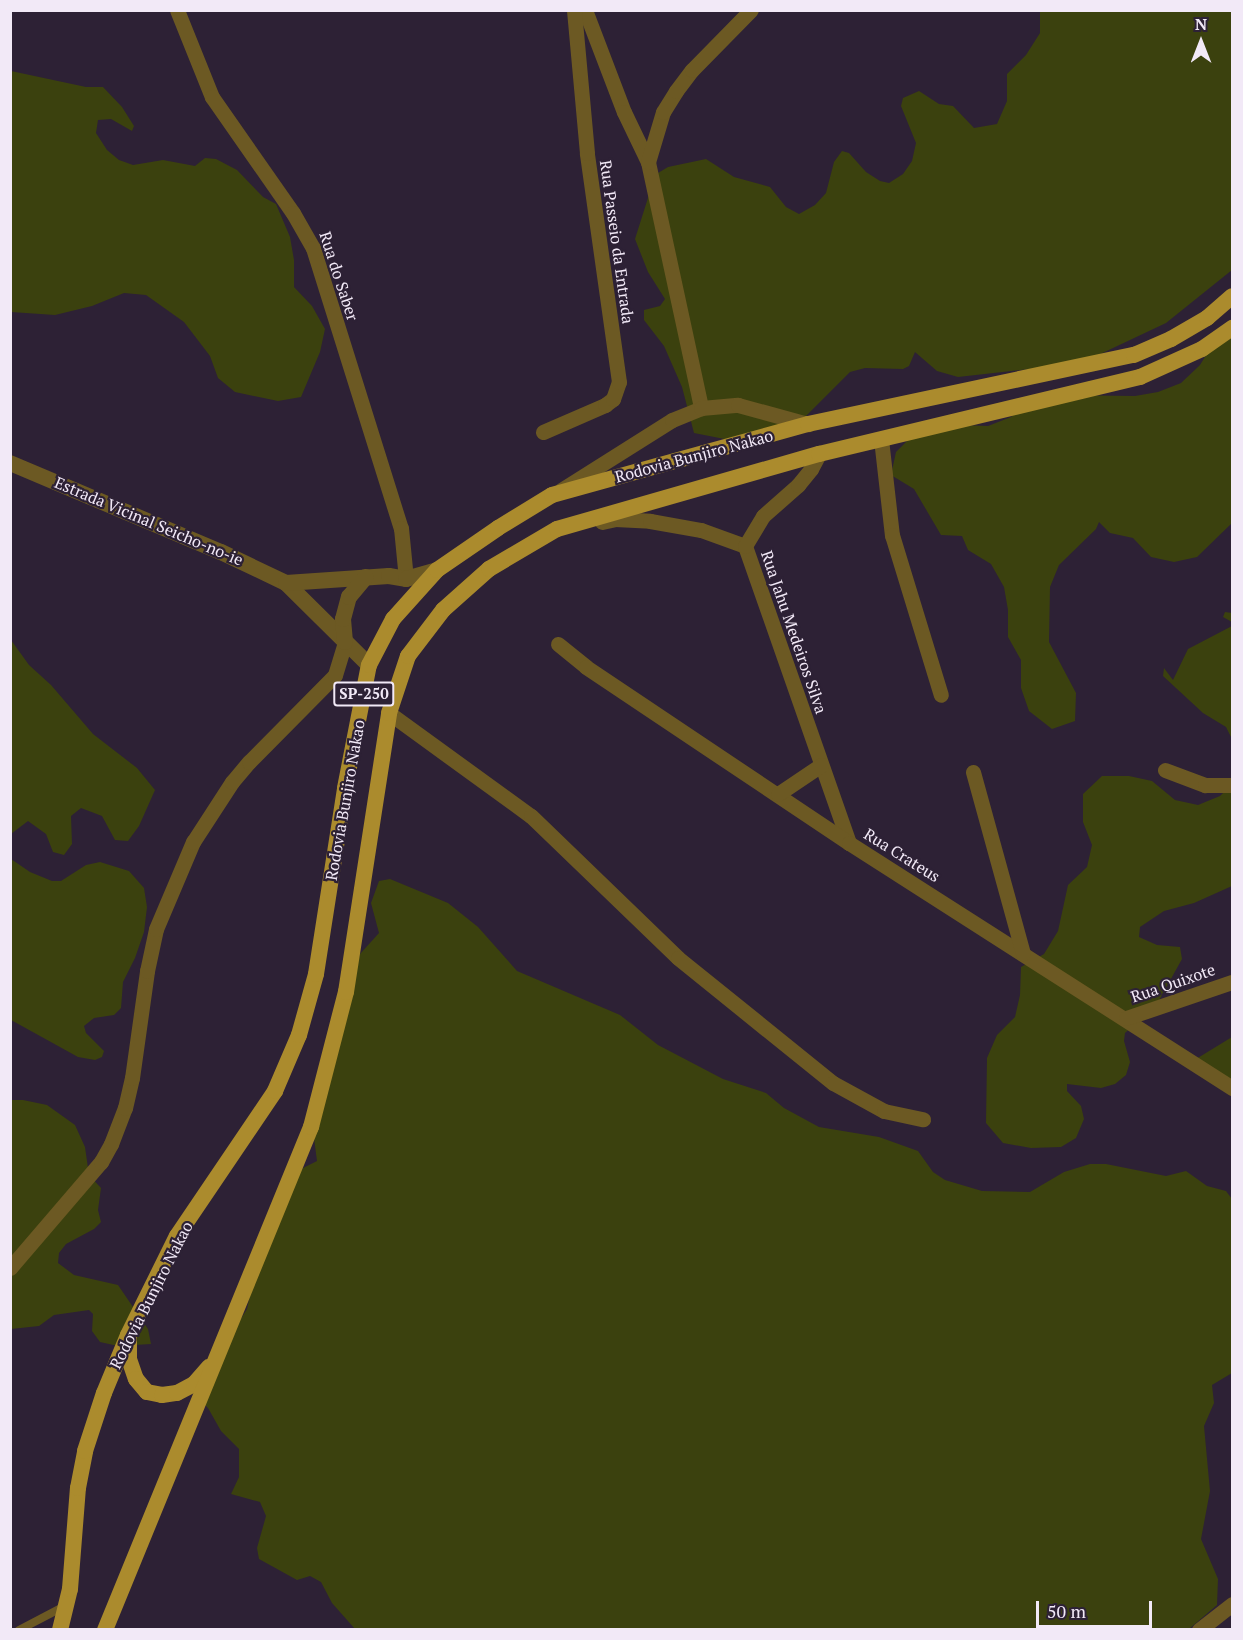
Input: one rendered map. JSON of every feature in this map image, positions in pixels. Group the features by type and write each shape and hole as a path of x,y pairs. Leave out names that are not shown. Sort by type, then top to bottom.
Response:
{"main road":[{"name":"Rodovia Bunjiro Nakao","path":"60,1629 70,1589 78,1488 85,1451 104,1393 128,1335 177,1236 275,1091 299,1035 316,974 345,788 369,665 393,619 437,570 498,528 552,495 808,424 1134,356 1171,339 1207,318 1233,296"},
{"name":"Rodovia Bunjiro Nakao","path":"105,1629 311,1127 346,992 389,713 408,656 443,610 489,569 557,529 819,454 1140,377 1202,349 1233,328"},
{"path":"128,1335 132,1369 136,1379 147,1392 162,1395 177,1393 194,1384 216,1360"}],"street":[{"name":"Rua do Saber","path":"177,10 212,97 293,213 313,248 401,528 406,579"},
{"name":"Rua Passeio da Entrada","path":"543,432 605,405 613,399 619,382 586,153 574,10"},
{"path":"585,10 624,112 648,162 700,408"},
{"path":"648,162 663,112 676,90 692,70 751,10"},
{"path":"552,495 672,420 700,408 738,405 808,424"},
{"path":"881,439 892,535 942,695"},
{"name":"Rua Jahu Medeiros Silva","path":"819,454 812,470 763,516 745,546 849,843"},
{"name":"Estrada Vicinal Seicho-no-ie","path":"10,463 221,552 286,583"},
{"path":"557,529 615,519 650,521 701,530 745,546"},
{"path":"286,583 389,576 406,579 437,570"},
{"path":"10,1268 101,1162 111,1144 125,1108 132,1078 147,971 156,930 193,842 232,782 249,762 335,675 345,642 343,619 349,597 366,577"},
{"path":"286,583 369,665"},
{"name":"Rua Crateus","path":"558,644 586,667 849,843 1233,1088"},
{"path":"389,713 531,816 678,958 833,1083 884,1111 903,1117 923,1119"},
{"path":"778,795 821,765"},
{"path":"1165,770 1205,785 1233,785"},
{"path":"973,772 1023,953"},
{"name":"Rua Quixote","path":"1126,1018 1233,982"},
{"path":"1199,1629 1233,1604"}],"lane":[{"path":"19,1629 66,1606"}],"green space":[{"path":"1040,11 1232,11 1232,270 1166,323 1094,357 1066,365 958,377 937,371 915,352 909,366 903,369 865,368 850,372 787,435 750,444 694,433 682,387 664,346 644,320 644,310 660,306 665,299 648,272 635,239 658,173 668,167 706,159 734,177 770,187 786,207 799,214 815,205 826,193 834,162 842,151 849,153 866,172 880,181 889,183 903,174 912,161 916,143 901,106 903,98 919,91 939,104 953,106 974,128 997,124 1007,101 1007,74 1026,55 1040,33"},
{"path":"11,71 86,87 103,87 122,107 134,126 132,131 111,119 98,120 96,133 107,150 119,160 133,165 163,160 195,166 205,158 216,159 237,170 263,197 276,204 290,237 294,260 294,287 312,306 325,329 320,352 301,397 278,401 235,392 218,378 210,356 184,322 146,295 124,293 92,306 55,315 11,312"},
{"path":"1232,328 1232,523 1197,557 1174,562 1151,557 1133,538 1110,533 1099,522 1096,529 1059,565 1050,587 1049,642 1076,693 1075,721 1052,729 1029,711 1021,688 1021,660 1008,637 1008,610 1004,587 991,564 968,550 962,536 941,535 914,489 891,475 896,452 914,434 960,425 988,426 1011,417 1030,399 1052,395 1135,396 1158,392 1181,383 1200,365 1214,342"},
{"path":"1225,612 1232,613 1232,622 1223,617"},
{"path":"1232,626 1232,739 1226,727 1203,713 1163,676 1164,668 1173,680 1188,649"},
{"path":"11,640 29,665 51,685 93,734 137,768 155,790 139,826 128,841 115,840 102,816 81,808 71,816 72,844 64,855 53,852 46,834 28,821 11,834"},
{"path":"1102,776 1129,776 1152,781 1175,800 1198,805 1220,796 1232,784 1232,886 1194,903 1164,911 1140,927 1139,937 1157,945 1180,947 1182,959 1157,1004 1125,1033 1124,1041 1130,1062 1126,1075 1115,1084 1101,1088 1067,1084 1067,1091 1081,1106 1084,1119 1076,1138 1061,1147 1031,1148 1003,1143 986,1123 987,1058 997,1035 1015,1017 1020,995 1021,967 1044,954 1058,931 1068,885 1087,867 1092,845 1083,822 1083,794"},
{"path":"11,859 30,872 52,881 61,881 86,865 100,862 129,871 144,888 147,907 144,932 123,982 121,1008 114,1015 94,1018 84,1026 86,1033 104,1051 102,1057 95,1060 78,1057 11,1020"},
{"path":"390,879 448,903 478,927 517,971 620,1015 658,1045 723,1079 766,1093 784,1108 819,1127 879,1137 918,1151 933,1172 945,1180 982,1191 1030,1192 1064,1172 1090,1164 1106,1164 1166,1176 1186,1171 1207,1186 1226,1191 1232,1199 1232,1373 1212,1385 1214,1403 1204,1426 1210,1491 1201,1539 1218,1579 1217,1605 1189,1629 355,1629 332,1603 321,1582 310,1576 297,1580 259,1559 257,1548 266,1516 260,1502 231,1494 239,1477 239,1449 221,1431 208,1408 194,1394 247,1309 257,1262 292,1183 303,1168 317,1161 314,1138 360,954 379,933 371,903 379,881"},
{"path":"1232,1037 1232,1088 1196,1059"},
{"path":"11,1100 47,1105 75,1125 85,1147 89,1175 101,1188 98,1210 101,1222 94,1229 66,1244 59,1253 58,1263 74,1275 118,1285 148,1329 151,1344 118,1346 100,1342 92,1331 93,1314 89,1310 54,1315 39,1326 11,1329"}]}
